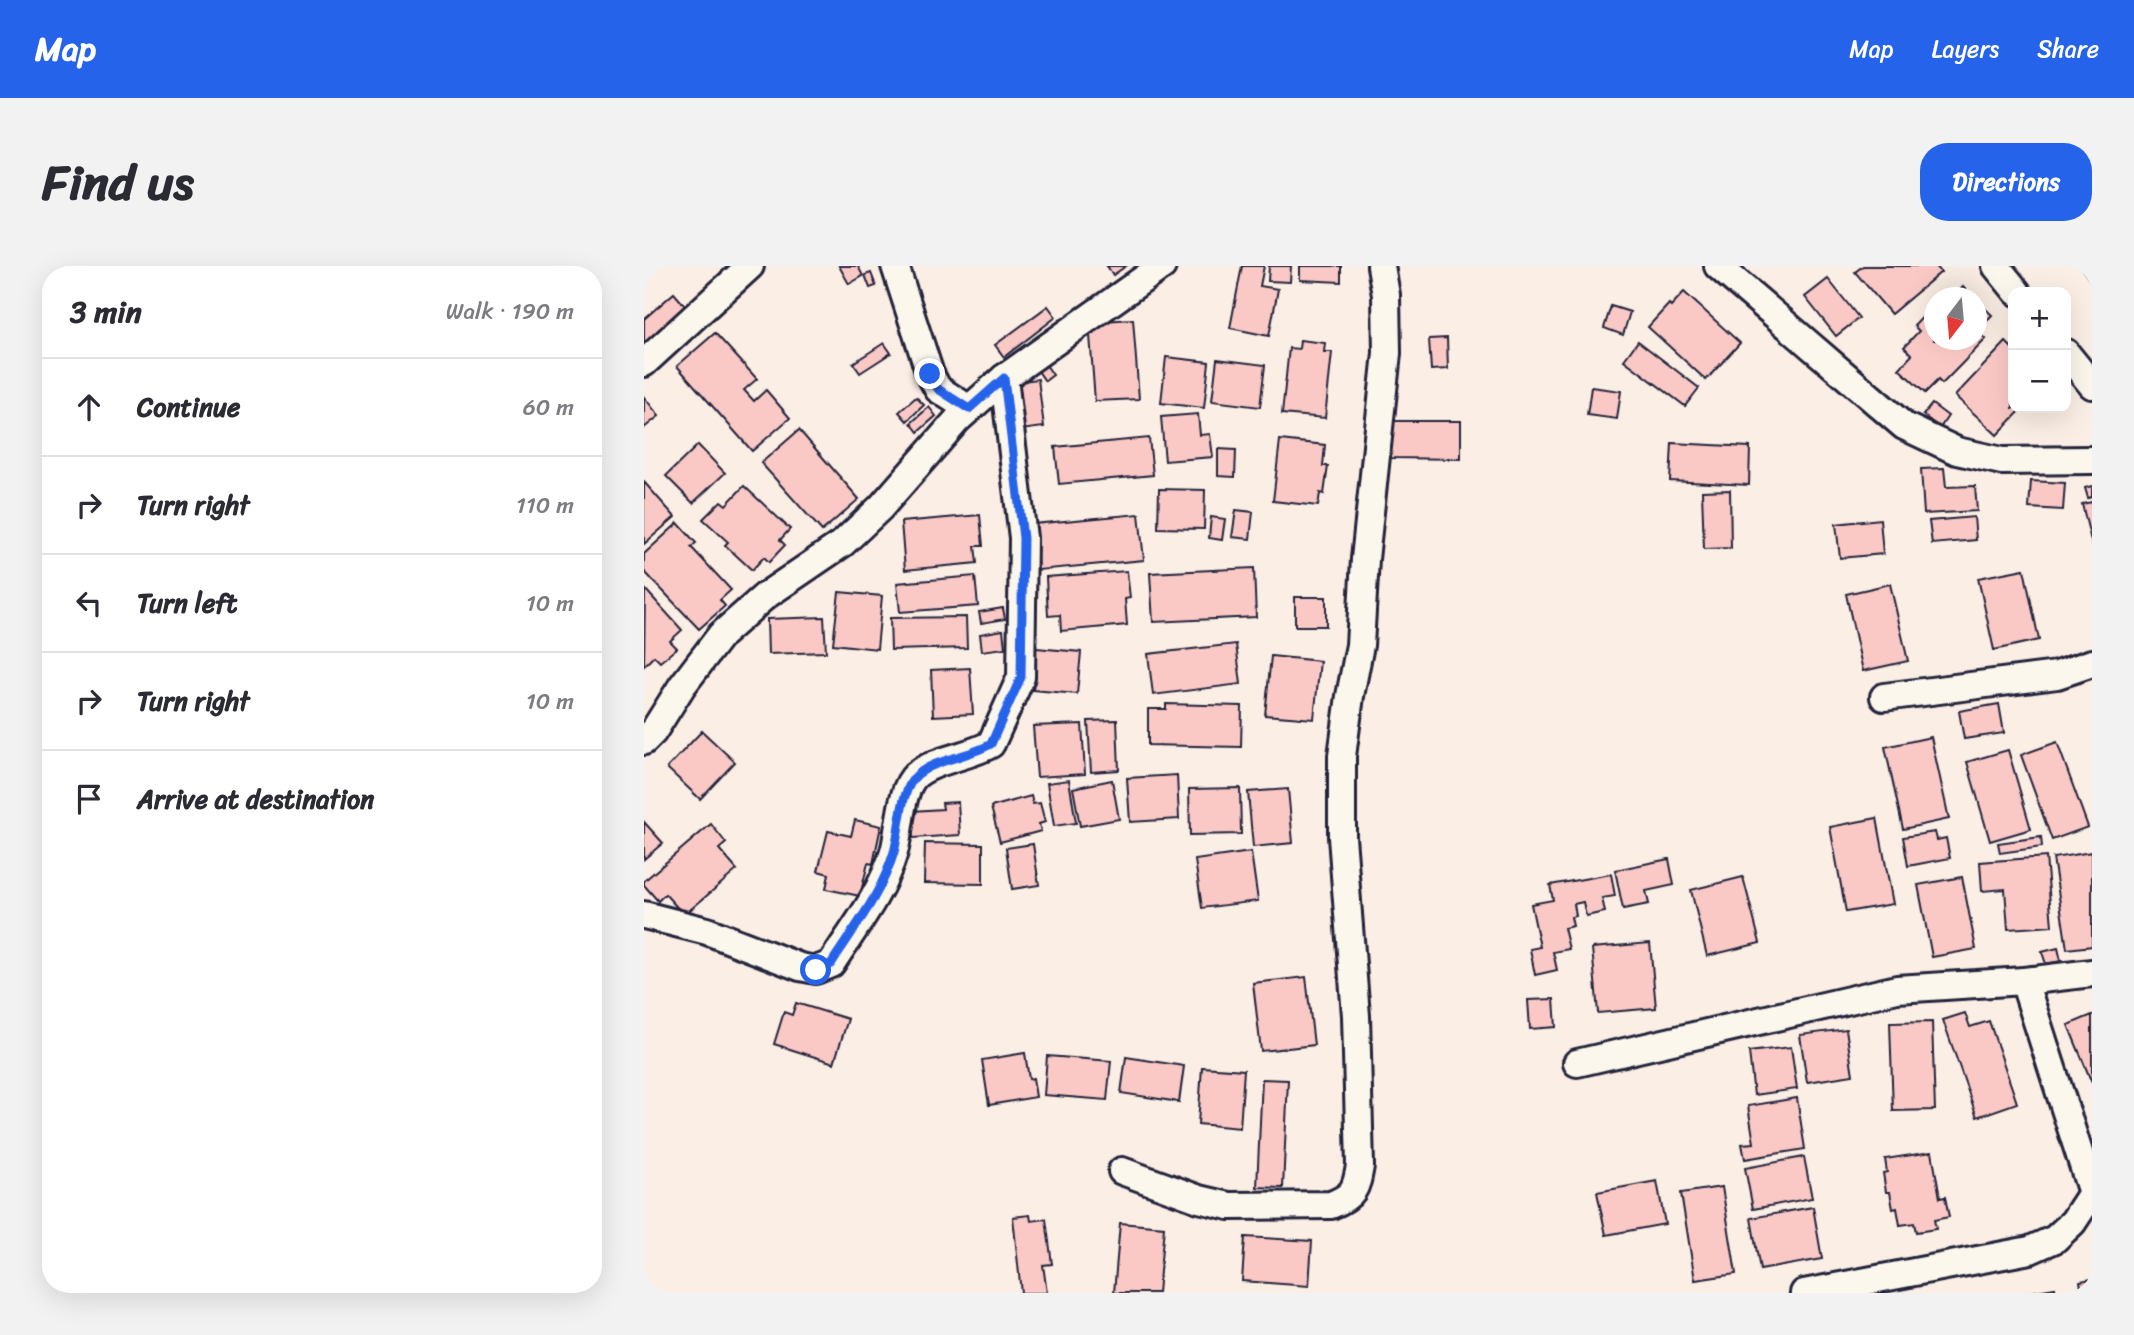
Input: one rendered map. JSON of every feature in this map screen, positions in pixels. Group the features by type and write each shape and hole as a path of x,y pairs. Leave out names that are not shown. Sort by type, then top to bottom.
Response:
{"street":[{"path":"644,363 750,266"},
{"path":"895,266 930,374 938,389 969,409"},
{"path":"644,741 721,635 765,596 843,543 881,507 969,409 1004,378 1162,266"},
{"path":"1122,1171 1199,1199 1228,1206 1331,1205 1345,1199 1356,1188 1360,1166 1357,1044 1342,836 1342,756 1360,645 1365,559 1387,353 1386,295 1381,266"},
{"path":"1718,266 1904,426 1956,451 2002,461 2092,460"},
{"path":"1996,266 2013,287"},
{"path":"2071,359 2092,385"},
{"path":"644,915 707,931 800,967 816,970 831,964 883,882 895,851 907,789 914,777 926,769 991,744 1021,677 1023,538 1004,378"},
{"path":"1884,697 2057,675 2092,663"},
{"path":"1577,1063 1897,989 2024,981 2092,973"},
{"path":"1804,1293 2030,1250 2055,1239 2073,1222 2092,1193 2024,981"}],"building":[{"path":"839,266 858,266 863,276 849,284"},
{"path":"1107,266 1126,266 1113,275"},
{"path":"1242,266 1264,266 1260,286 1278,289 1269,336 1230,328"},
{"path":"1269,266 1291,266 1290,282 1268,281"},
{"path":"1300,266 1341,266 1341,282 1300,280"},
{"path":"1863,266 1936,266 1941,272 1891,314 1855,272"},
{"path":"2080,266 2092,266 2092,283"},
{"path":"871,273 876,286 870,288 865,275"},
{"path":"1828,279 1859,318 1836,336 1805,297"},
{"path":"1684,292 1740,343 1706,380 1648,327"},
{"path":"674,293 687,308 644,346 644,319"},
{"path":"1048,306 1056,317 1004,357 995,345"},
{"path":"1611,306 1630,312 1623,335 1604,328"},
{"path":"1924,316 1924,350 1975,350 1942,384 1938,380 1925,393 1899,369 1912,355 1904,347 1919,331 1914,326"},
{"path":"1133,319 1139,399 1095,401 1089,322"},
{"path":"715,333 757,379 744,390 754,401 766,390 790,418 752,451 677,366"},
{"path":"1447,338 1448,369 1431,370 1429,339"},
{"path":"1300,340 1325,343 1324,352 1332,352 1325,418 1282,414 1289,348 1299,349"},
{"path":"1638,341 1699,388 1685,406 1624,360"},
{"path":"2006,342 2008,413 2018,413 1997,435 1955,396"},
{"path":"884,343 891,353 860,373 853,363"},
{"path":"1166,357 1209,362 1204,408 1161,403"},
{"path":"1217,359 1265,365 1260,407 1212,401"},
{"path":"1044,362 1053,375 1045,381 1036,368"},
{"path":"1038,379 1044,427 1021,430 1014,382"},
{"path":"1591,387 1621,391 1617,419 1587,415"},
{"path":"644,397 659,416 644,428"},
{"path":"916,397 924,405 907,421 899,412"},
{"path":"1932,404 1948,416 1940,428 1923,415"},
{"path":"929,407 936,416 918,432 911,423"},
{"path":"1198,414 1200,435 1210,434 1213,457 1165,461 1161,417"},
{"path":"1391,421 1461,421 1461,459 1391,458"},
{"path":"799,430 859,499 822,531 761,463"},
{"path":"1149,438 1153,475 1059,484 1055,447"},
{"path":"1280,440 1325,445 1323,466 1328,466 1324,494 1320,493 1318,506 1273,501"},
{"path":"1672,443 1750,447 1749,485 1670,481"},
{"path":"698,445 725,473 693,503 666,476"},
{"path":"1218,449 1236,450 1235,477 1218,476"},
{"path":"1944,468 1946,487 1975,486 1977,511 1924,514 1921,469"},
{"path":"2031,481 2065,483 2063,510 2029,508"},
{"path":"644,482 675,517 644,544"},
{"path":"744,486 790,529 780,540 785,545 769,562 764,557 752,570 725,545 728,542 703,519 721,501 726,505"},
{"path":"2092,486 2092,497 2088,498 2085,488"},
{"path":"1159,489 1205,490 1204,529 1158,528"},
{"path":"1730,490 1731,548 1704,549 1702,491"},
{"path":"2092,502 2092,545 2082,504"},
{"path":"1236,510 1253,512 1250,539 1232,537"},
{"path":"1139,514 1144,560 1038,570 1037,558 1033,558 1033,524"},
{"path":"980,515 983,546 975,546 977,563 905,570 901,522"},
{"path":"1211,517 1225,519 1222,540 1209,538"},
{"path":"1974,517 1976,540 1932,544 1929,521"},
{"path":"1880,519 1883,554 1840,558 1836,524"},
{"path":"678,523 696,543 691,547 731,590 720,600 725,606 699,629 644,571 644,554"},
{"path":"1254,568 1256,617 1153,622 1150,573"},
{"path":"2024,569 2039,640 1994,650 1978,578"},
{"path":"1127,571 1130,598 1125,599 1127,625 1061,631 1060,615 1048,616 1046,577"},
{"path":"975,576 978,606 900,612 897,583"},
{"path":"1890,584 1908,661 1863,671 1846,594"},
{"path":"645,589 682,630 670,641 677,648 660,662 654,656 644,666"},
{"path":"839,592 882,596 877,649 833,644"},
{"path":"1295,597 1326,597 1326,626 1295,626"},
{"path":"1003,608 1005,619 981,623 979,612"},
{"path":"824,617 826,652 768,654 767,619"},
{"path":"966,617 967,648 891,650 890,618"},
{"path":"1003,630 1005,648 982,651 980,634"},
{"path":"1236,644 1241,684 1153,695 1148,654"},
{"path":"1036,648 1081,652 1077,694 1033,690"},
{"path":"1271,656 1320,661 1314,719 1265,715"},
{"path":"970,668 973,714 933,716 931,670"},
{"path":"1166,704 1242,706 1241,747 1148,745 1148,709 1166,709"},
{"path":"1999,704 2004,733 1964,739 1959,711"},
{"path":"1117,720 1119,770 1091,772 1088,721"},
{"path":"1082,724 1085,774 1037,777 1033,726"},
{"path":"702,731 735,762 700,799 667,768"},
{"path":"1931,737 1949,819 1903,829 1885,747"},
{"path":"2057,742 2088,827 2052,840 2021,755"},
{"path":"2008,750 2031,829 1990,841 1967,762"},
{"path":"1177,775 1179,819 1130,822 1127,778"},
{"path":"1069,780 1076,823 1054,826 1047,783"},
{"path":"1112,780 1119,819 1080,826 1073,788"},
{"path":"1240,788 1241,834 1190,835 1189,789"},
{"path":"1288,789 1293,843 1253,847 1248,792"},
{"path":"1031,796 1033,804 1040,803 1045,822 1039,824 1041,831 1000,842 991,807"},
{"path":"958,802 960,835 913,838 912,811 943,809 942,803"},
{"path":"1877,818 1893,904 1846,912 1830,827"},
{"path":"855,820 881,826 873,864 868,863 860,896 826,889 829,874 818,871 828,831 851,836"},
{"path":"644,822 663,843 644,859"},
{"path":"711,824 726,843 719,849 737,870 684,915 665,894 658,901 644,885 644,881"},
{"path":"1935,832 1937,840 1946,838 1950,858 1908,866 1903,837"},
{"path":"2041,837 2042,847 2000,853 1998,843"},
{"path":"925,843 983,844 983,884 924,883"},
{"path":"1033,844 1039,885 1012,889 1006,848"},
{"path":"1251,852 1258,901 1202,908 1195,860"},
{"path":"2092,852 2092,946 2067,949 2053,858"},
{"path":"2046,857 2052,926 2008,929 2005,889 1982,891 1980,862"},
{"path":"1669,859 1674,885 1646,891 1649,904 1623,909 1615,870"},
{"path":"1611,874 1615,896 1602,898 1605,912 1586,916 1583,902 1574,904 1576,916 1571,917 1573,926 1564,928 1569,949 1553,952 1557,970 1535,975 1530,949 1540,947 1531,904 1553,900 1550,885"},
{"path":"1743,877 1760,943 1707,956 1691,890"},
{"path":"1962,877 1976,949 1932,957 1918,885"},
{"path":"1650,943 1656,1008 1598,1013 1592,948"},
{"path":"2058,948 2061,961 2046,964 2042,952"},
{"path":"1306,977 1314,1045 1261,1051 1253,983"},
{"path":"1554,999 1556,1027 1530,1029 1528,1000"},
{"path":"796,1003 848,1019 834,1063 774,1044 784,1012 792,1015"},
{"path":"1965,1013 1970,1027 1989,1021 2017,1103 1977,1117 1943,1020"},
{"path":"2092,1015 2092,1083 2068,1025"},
{"path":"1932,1022 1935,1110 1893,1111 1890,1023"},
{"path":"1846,1029 1853,1075 1807,1082 1800,1035"},
{"path":"1791,1047 1797,1089 1754,1095 1749,1052"},
{"path":"1025,1053 1029,1079 1033,1078 1036,1097 989,1105 982,1060"},
{"path":"1047,1056 1111,1061 1107,1100 1044,1095"},
{"path":"1126,1057 1184,1066 1179,1102 1121,1093"},
{"path":"1202,1067 1244,1070 1240,1128 1198,1124"},
{"path":"1262,1079 1288,1080 1283,1188 1257,1187"},
{"path":"1797,1098 1805,1149 1745,1159 1742,1144 1754,1143 1748,1106"},
{"path":"1932,1152 1940,1198 1945,1197 1949,1217 1934,1220 1936,1229 1916,1232 1914,1223 1900,1225 1897,1208 1893,1209 1890,1192 1886,1192 1883,1173 1887,1172 1885,1159"},
{"path":"1804,1157 1812,1198 1753,1209 1745,1168"},
{"path":"1657,1181 1665,1224 1606,1235 1597,1192"},
{"path":"1722,1187 1736,1274 1695,1280 1681,1193"},
{"path":"1813,1207 1822,1259 1760,1270 1751,1218"},
{"path":"1030,1215 1031,1221 1046,1219 1052,1264 1043,1265 1047,1293 1021,1293 1013,1217"},
{"path":"1120,1223 1164,1227 1158,1293 1114,1293"},
{"path":"1245,1237 1312,1241 1309,1286 1242,1281"},
{"path":"2092,1279 2092,1293 2082,1293 2080,1281"},
{"path":"2055,1288 2056,1293 2025,1293"}],"route":[{"path":"816,970 831,964 883,882 895,851 907,789 914,777 926,769 991,744 1021,677 1023,538 1004,378 969,409 938,389 930,374"}]}
